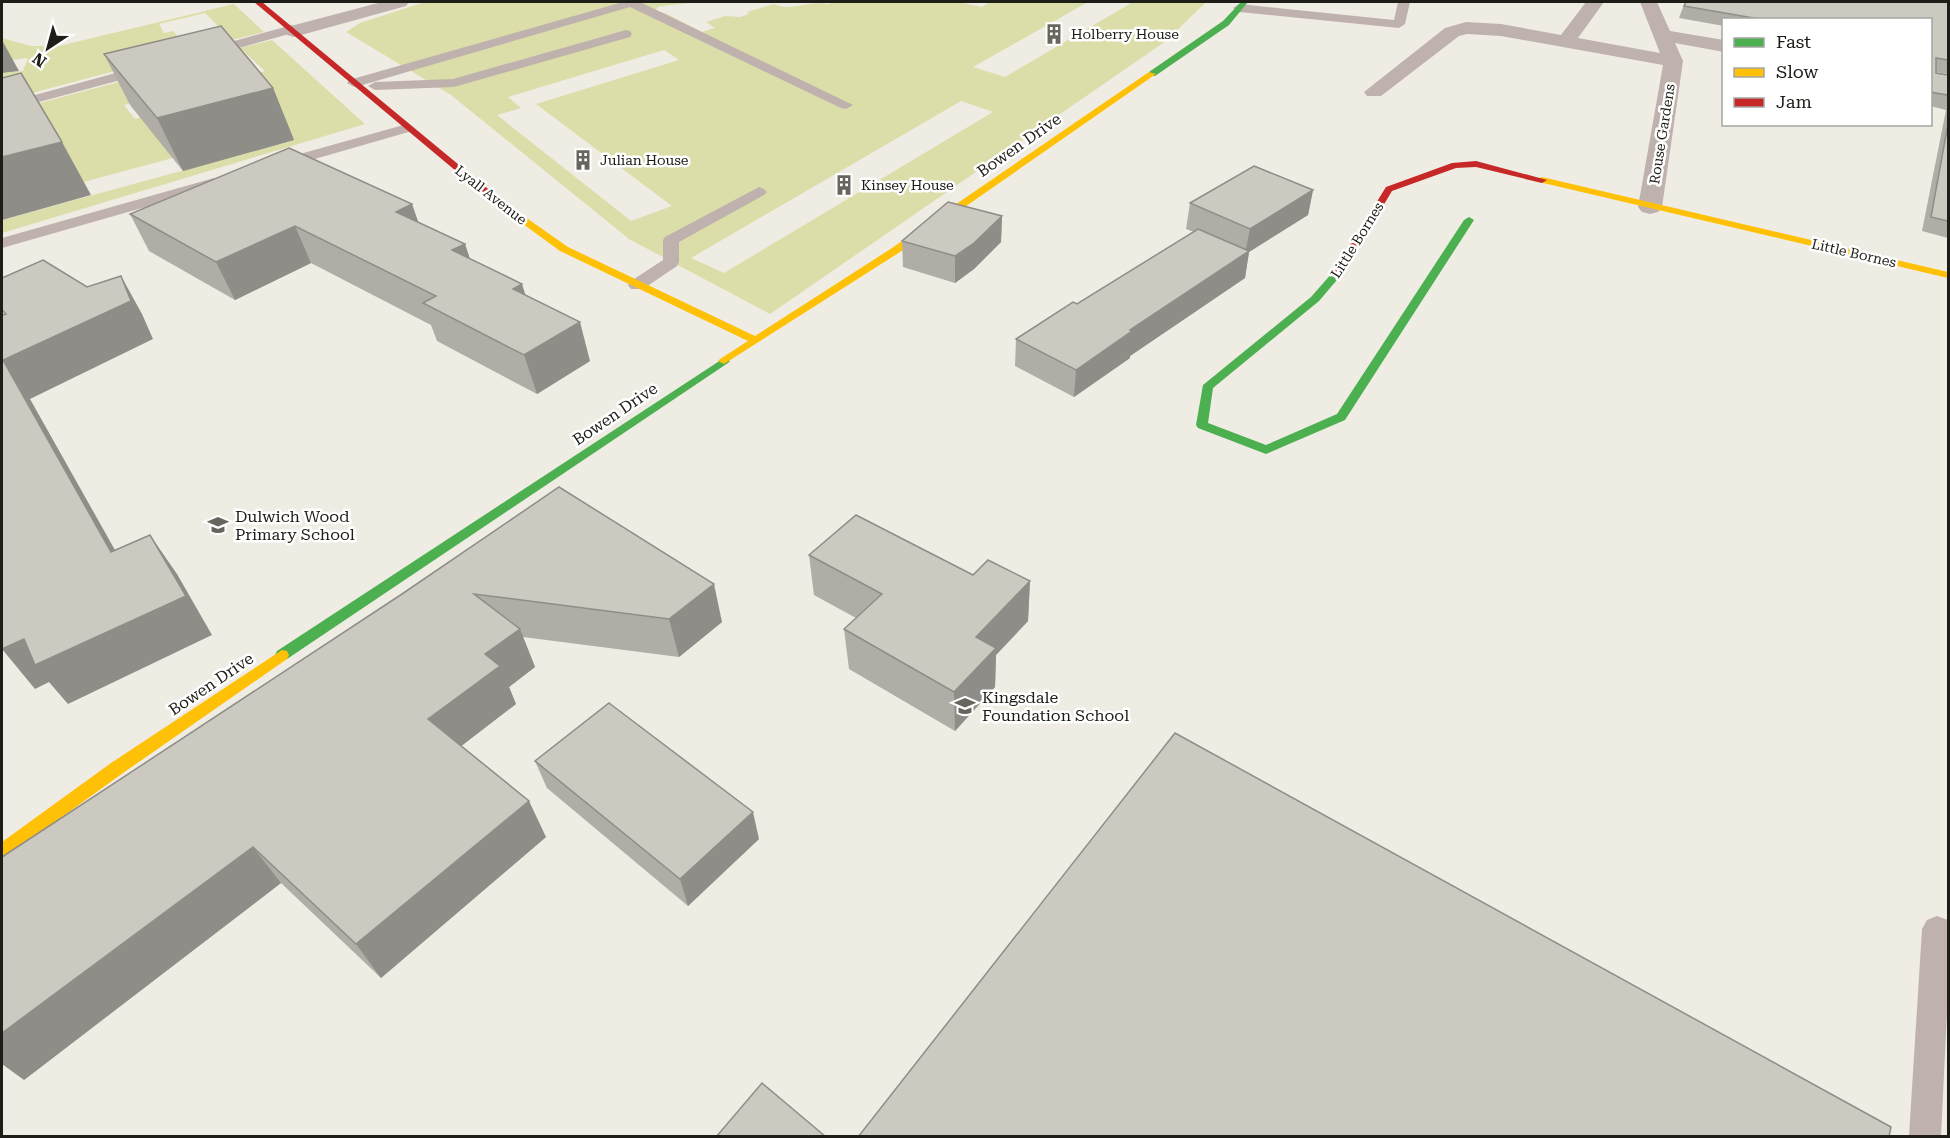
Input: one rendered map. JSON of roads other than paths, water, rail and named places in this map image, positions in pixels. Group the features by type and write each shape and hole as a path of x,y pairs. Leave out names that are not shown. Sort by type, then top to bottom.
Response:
{"street":[{"name":"Lyall Avenue","path":"258,2 521,221 564,249 755,340"},
{"path":"293,30 400,2"},
{"path":"1565,43 1594,2"},
{"name":"Rouse Gardens","path":"1649,2 1673,61 1650,207"},
{"name":"Bowen Drive","path":"2,851 117,768 334,619 755,340 896,250 1226,22 1241,5"},
{"name":"Rouse Gardens","path":"1374,92 1452,32 1466,28 1502,30 1673,61"},
{"path":"1664,36 1722,46"},
{"name":"Little Bornes","path":"1469,220 1341,417 1266,450 1202,425 1207,387 1315,299 1337,274 1389,189 1455,165 1476,164 1650,207 1948,275"}],"lane":[{"path":"356,85 632,2 846,105"},
{"path":"1241,5 1399,24 1404,2"},
{"path":"232,46 293,30"},
{"path":"356,85 454,83 626,34"},
{"path":"2,108 155,66"},
{"path":"262,169 407,128"},
{"path":"2,243 228,179"},
{"path":"637,285 671,262 671,240 759,192"},
{"path":"1926,1137 1937,929 1948,934"}],"place":[{"name":"Holberry House","path":"1054,34"},
{"name":"Julian House","path":"583,160"},
{"name":"Kinsey House","path":"844,185"},
{"name":"Dulwich Wood Primary School","path":"218,525"},
{"name":"Kingsdale Foundation School","path":"965,706"}]}
